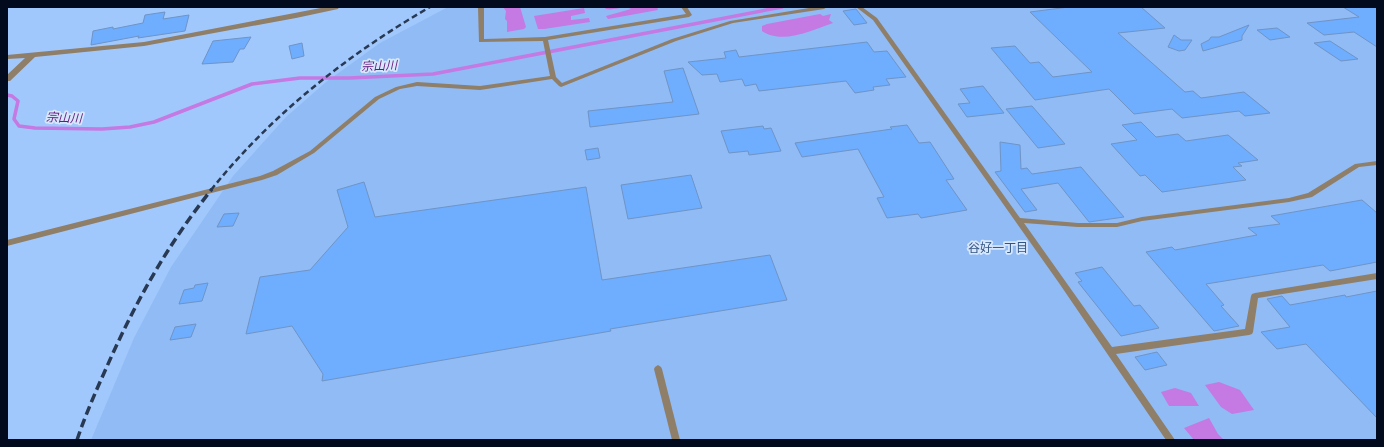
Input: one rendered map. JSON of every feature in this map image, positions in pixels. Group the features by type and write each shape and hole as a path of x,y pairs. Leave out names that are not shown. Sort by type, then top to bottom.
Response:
{"street":[{"path":"7,57 144,44 296,16 335,7"},
{"path":"7,79 32,54"}],"lane":[{"path":"481,7 482,41 545,39 689,15 684,7"},
{"path":"545,39 553,77 561,85 674,40 732,22 824,7"},
{"path":"860,7 875,20 1019,220 1111,351 1171,440"},
{"path":"7,243 262,178 275,173 312,152 377,98 398,88 417,84 480,88 553,77"},
{"path":"1019,220 1078,225 1117,225 1142,219 1289,200 1310,195 1357,165 1374,163 1377,169"},
{"path":"1111,351 1249,332 1254,296 1377,276"},
{"path":"658,369 676,440"}],"shaded area":[{"path":"448,7 1377,7 1377,440 91,440 134,338 171,267 233,176 286,117 326,82 380,43"},
{"path":"503,7 520,7 526,27 524,29 507,32 507,21 505,19 506,11"},
{"path":"604,7 657,7 658,10 608,19 606,16 631,9 606,9"},
{"path":"584,8 585,13 571,16 571,20 589,18 590,22 538,29 534,16"},
{"path":"820,14 823,16 831,14 829,20 833,23 798,35 779,37 762,31 762,26 767,24"},
{"path":"1219,382 1240,390 1254,410 1232,414 1221,407 1205,385"},
{"path":"1175,388 1191,393 1199,406 1169,406 1161,392"},
{"path":"1209,418 1218,434 1224,440 1194,440 1184,428"}],"building":[{"path":"1069,7 1141,7 1165,28 1118,33 1185,92 1193,91 1201,98 1244,92 1270,113 1245,116 1239,111 1182,118 1172,109 1134,114 1109,89 1035,100 991,48 1015,46 1030,63 1039,62 1053,77 1092,72 1030,12"},
{"path":"1343,7 1377,7 1377,47 1354,32 1324,35 1307,23 1359,17"},
{"path":"856,9 867,23 854,25 843,11"},
{"path":"165,12 163,19 189,15 185,31 138,38 139,36 91,45 93,31 143,23 145,15"},
{"path":"1249,25 1242,36 1242,40 1203,51 1201,44 1209,40 1211,37 1219,37"},
{"path":"1277,28 1290,37 1270,40 1257,30"},
{"path":"1174,35 1181,40 1192,40 1185,50 1179,51 1168,47"},
{"path":"251,37 244,49 240,49 233,62 202,64 213,41"},
{"path":"1330,41 1358,59 1341,61 1314,43"},
{"path":"867,42 874,52 887,51 906,77 886,79 890,85 873,87 874,90 855,93 846,81 759,91 756,84 745,86 742,79 720,82 717,74 702,75 688,62 726,58 724,52 736,50 739,57"},
{"path":"302,43 304,56 292,59 289,46"},
{"path":"683,68 699,114 590,127 588,111 673,102 664,71"},
{"path":"983,86 1004,113 967,117 958,104 970,103 960,89"},
{"path":"1032,106 1065,144 1038,148 1006,109"},
{"path":"1141,122 1156,137 1178,134 1186,141 1228,135 1258,160 1238,163 1242,166 1233,167 1246,180 1162,192 1145,175 1140,176 1111,144 1137,140 1122,125"},
{"path":"907,125 919,143 930,142 954,179 946,180 967,210 921,218 918,214 887,218 877,198 884,197 858,149 802,157 795,143 892,129 890,127"},
{"path":"763,126 764,129 771,128 781,151 749,155 748,151 729,153 721,131"},
{"path":"1000,142 1020,145 1021,169 1027,168 1032,174 1081,167 1124,217 1089,222 1058,183 1021,189 1037,210 1025,212 995,172 1001,171"},
{"path":"598,148 600,158 587,160 585,150"},
{"path":"691,175 702,208 628,219 621,185"},
{"path":"364,182 375,217 586,187 602,280 770,255 787,300 610,329 611,331 322,381 323,374 292,326 246,334 260,277 310,270 348,227 337,190"},
{"path":"1362,200 1377,213 1377,262 1330,271 1323,265 1206,284 1224,305 1221,306 1239,326 1214,331 1146,252 1172,247 1175,250 1257,235 1248,228 1280,224 1271,216"},
{"path":"239,213 233,226 217,227 224,214"},
{"path":"1102,267 1134,306 1140,305 1159,328 1121,336 1078,282 1082,281 1075,273"},
{"path":"208,283 202,301 179,304 184,290 194,288 195,285"},
{"path":"1377,291 1377,418 1306,344 1277,349 1261,332 1290,327 1267,299 1282,296 1290,305"},
{"path":"196,324 191,337 170,340 175,327"},
{"path":"1157,352 1167,365 1145,370 1135,357"}],"waterway":[{"name":"宗山川","path":"7,95 12,96 18,101 14,119 19,126 35,128 102,129 130,127 154,122 252,84 300,78 349,78 433,74 782,7"}],"railway":[{"path":"211,190 259,137 312,88 369,45 430,7"},
{"path":"77,440 89,407 113,353 145,289 183,228 212,189"}],"district":[{"name":"谷好一丁目","path":"998,248"}]}
